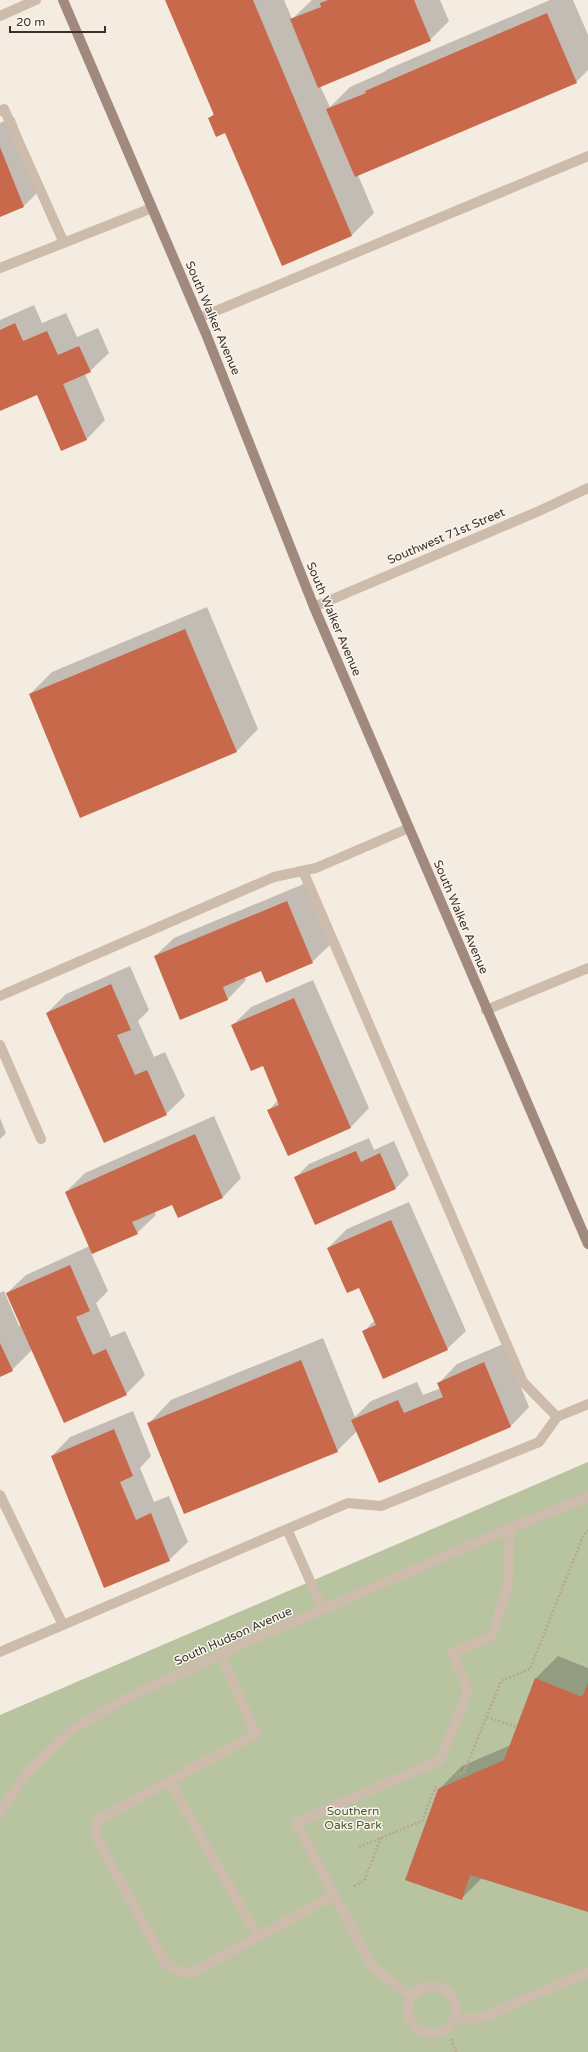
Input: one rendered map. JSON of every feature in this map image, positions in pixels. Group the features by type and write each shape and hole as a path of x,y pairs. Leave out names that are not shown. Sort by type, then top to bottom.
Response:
{"main road":[{"name":"South Walker Avenue","path":"63,0 199,318 314,607 486,1010 588,1244"}],"street":[{"path":"0,16 36,0"},
{"path":"0,111 4,109 64,243"},
{"path":"199,318 588,156"},
{"path":"0,268 152,208"},
{"name":"Southwest 71st Street","path":"314,607 539,511 588,488"},
{"path":"0,996 274,877 316,868 409,828"},
{"path":"303,870 523,1382 557,1417"},
{"path":"486,1010 588,968"},
{"path":"0,1045 41,1140"},
{"path":"0,1652 348,1503 381,1506 539,1442 557,1417 588,1404"},
{"path":"0,1494 63,1625"},
{"name":"South Hudson Avenue","path":"0,1813 26,1774 73,1729 129,1697 510,1528 588,1497"},
{"path":"411,1997 372,1966 296,1823 440,1760 468,1691 452,1653 492,1636 508,1584 510,1528"},
{"path":"286,1529 323,1610"},
{"path":"221,1655 256,1734 98,1820 95,1835 165,1963 178,1971 192,1973 334,1895"},
{"path":"169,1781 258,1937"},
{"path":"455,2018 481,2018 588,1972"},
{"path":"433,1985 443,1988 452,1995 456,2004 455,2018 449,2027 443,2032 432,2034 423,2032 413,2026 408,2016 408,2007 411,1997 416,1991 425,1986 433,1985"}],"path":[{"path":"450,1778 464,1772 502,1681 530,1669 583,1536 588,1530"},
{"path":"487,1717 517,1727"},
{"path":"359,1847 422,1821 436,1785"},
{"path":"334,1895 364,1881 381,1838"}],"green space":[{"name":"Southern Oaks Park","path":"588,1462 588,2052 0,2052 0,1715"}],"building":[{"path":"165,0 253,0 352,236 282,266 225,133 216,137 208,118 214,115"},
{"path":"328,0 414,0 431,41 318,88 290,19 321,7 320,3"},
{"path":"547,13 577,83 355,177 326,109 366,93 365,91"},
{"path":"0,147 24,207 0,217"},
{"path":"15,323 23,341 47,331 58,355 79,346 91,372 63,384 87,440 61,451 37,395 0,411 0,330"},
{"path":"185,629 237,752 80,818 29,694"},
{"path":"287,901 313,963 266,983 261,971 223,987 228,1000 180,1020 154,956"},
{"path":"111,984 131,1030 117,1035 135,1075 147,1070 167,1115 104,1143 46,1013"},
{"path":"294,998 351,1128 288,1156 267,1110 279,1105 263,1066 251,1071 231,1025"},
{"path":"195,1134 223,1198 178,1218 172,1205 132,1222 138,1234 92,1254 65,1192"},
{"path":"356,1151 361,1162 380,1153 396,1189 315,1225 294,1177"},
{"path":"391,1220 448,1350 383,1379 362,1331 376,1325 359,1288 347,1293 327,1248"},
{"path":"70,1265 90,1311 76,1317 93,1355 106,1349 127,1395 64,1423 6,1293"},
{"path":"0,1343 13,1371 0,1377"},
{"path":"301,1360 338,1452 184,1514 147,1423"},
{"path":"484,1362 511,1427 379,1483 351,1420 398,1400 404,1413 443,1397 437,1383"},
{"path":"114,1429 133,1476 120,1482 136,1520 151,1513 170,1561 104,1588 51,1456"},
{"path":"535,1678 582,1697 588,1683 588,1912 470,1875 462,1900 405,1880 438,1789 504,1760"}]}
